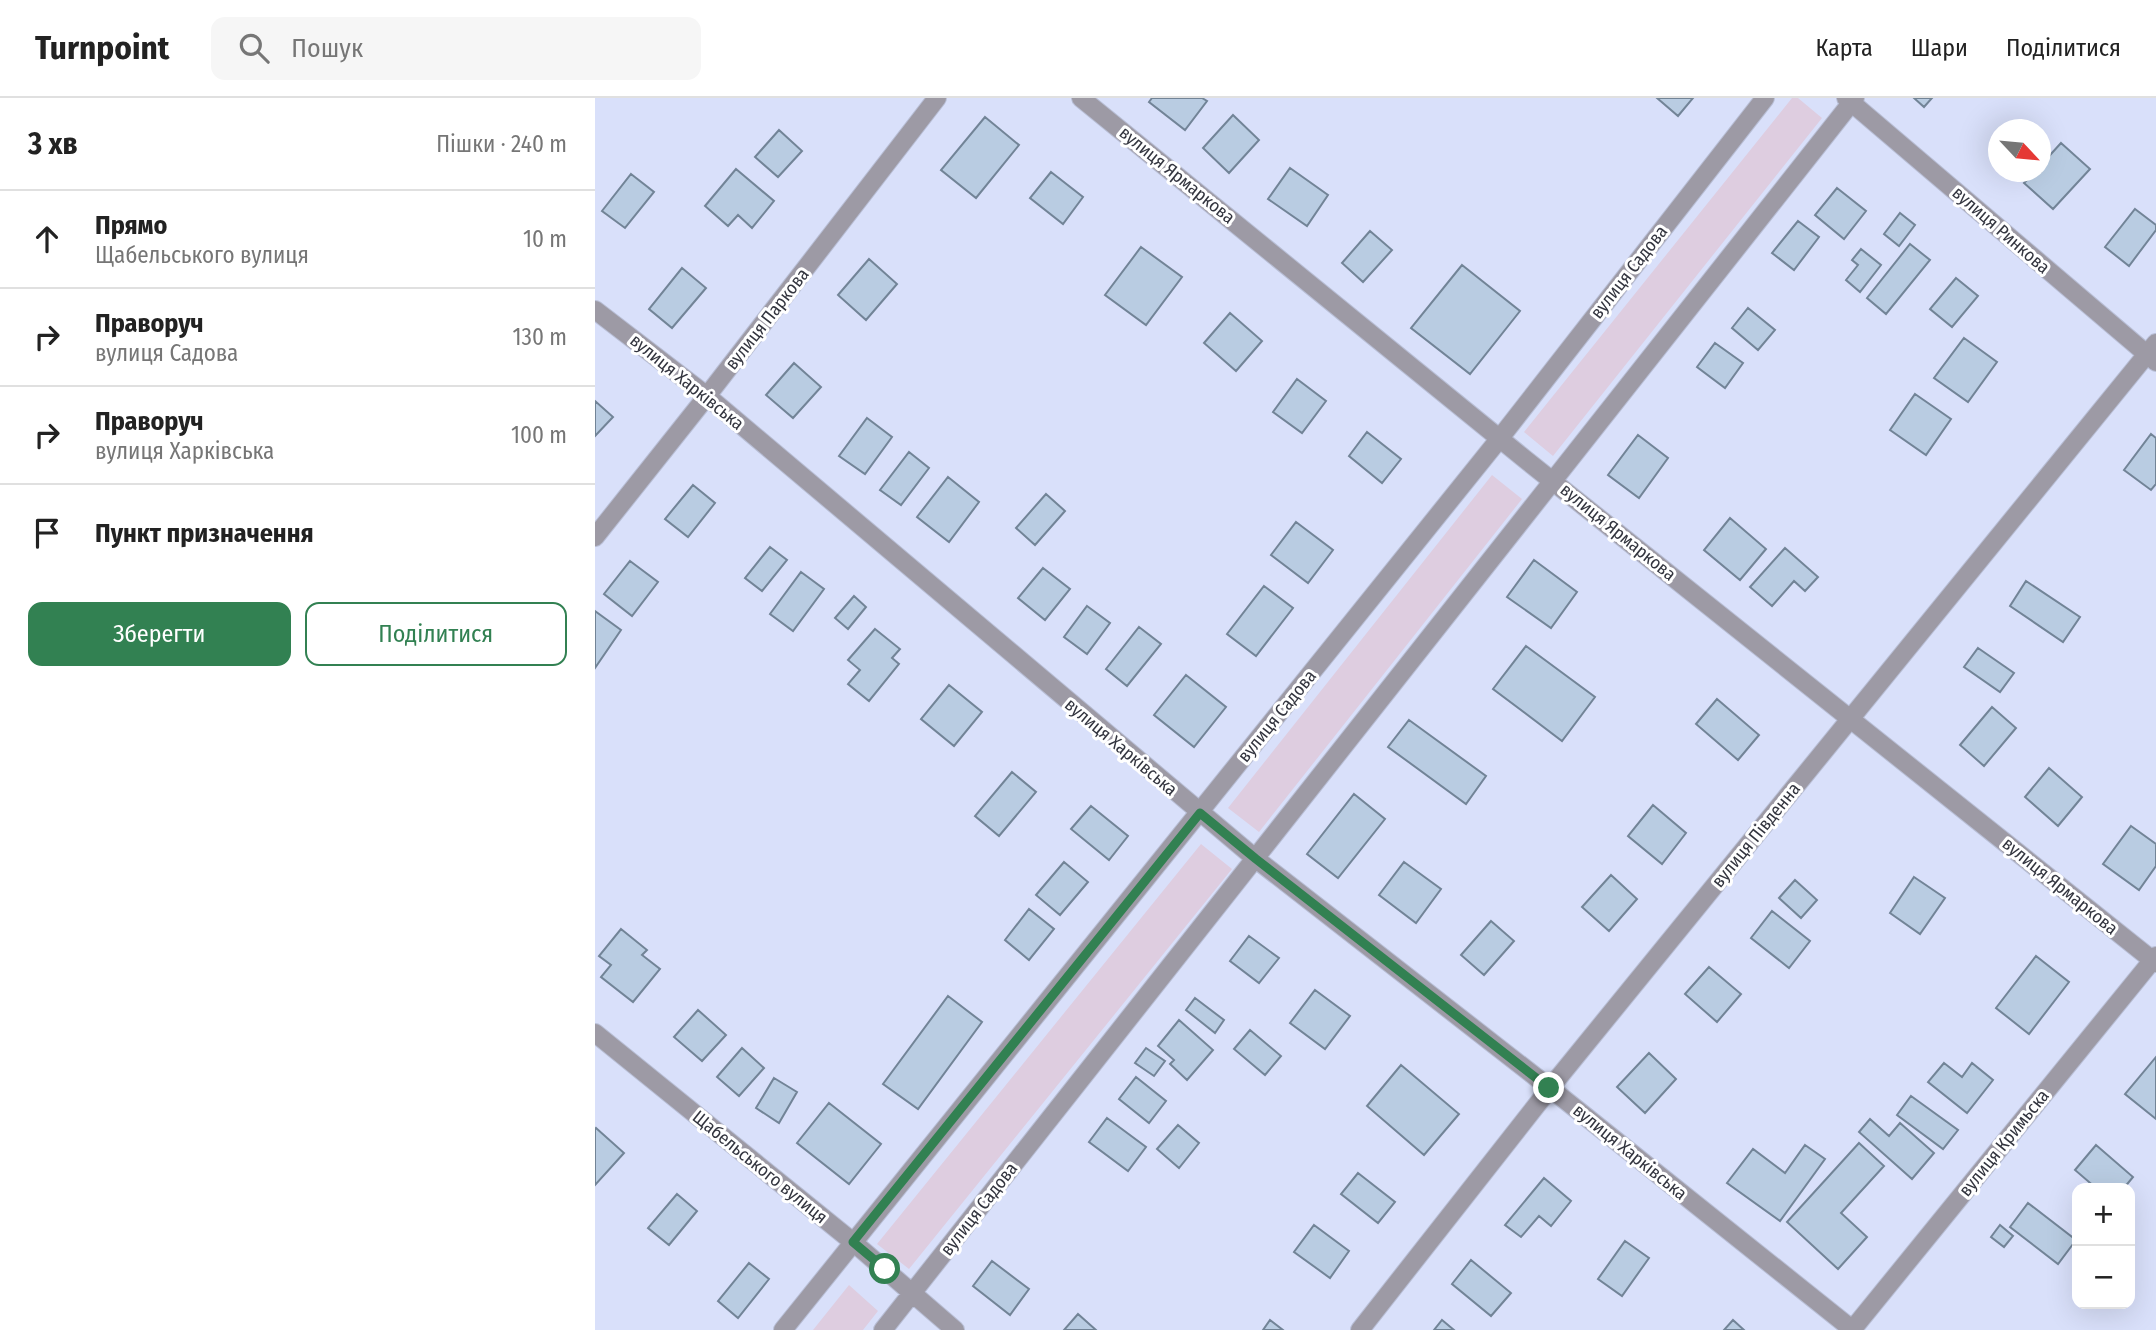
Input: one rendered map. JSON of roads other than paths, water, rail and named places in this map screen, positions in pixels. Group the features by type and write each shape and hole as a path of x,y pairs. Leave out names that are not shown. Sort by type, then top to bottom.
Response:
{"street":[{"name":"вулиця Паркова","path":"595,537 707,397 937,98"},
{"name":"вулиця Ярмаркова","path":"1081,98 1500,438 2155,960"},
{"name":"вулиця Садова","path":"783,1330 1500,438 1765,98"},
{"name":"вулиця Садова","path":"883,1330 1554,481 1851,99"},
{"name":"вулиця Ринкова","path":"1851,99 2153,353"},
{"name":"вулиця Харківська","path":"595,310 707,397 1256,859 1853,1330"},
{"name":"вулиця Південна","path":"1360,1330 1549,1088 2153,353"},
{"name":"вулиця Кримьска","path":"1853,1330 2155,960"},
{"name":"Щабельського вулиця","path":"595,1033 853,1242 955,1330"}]}
